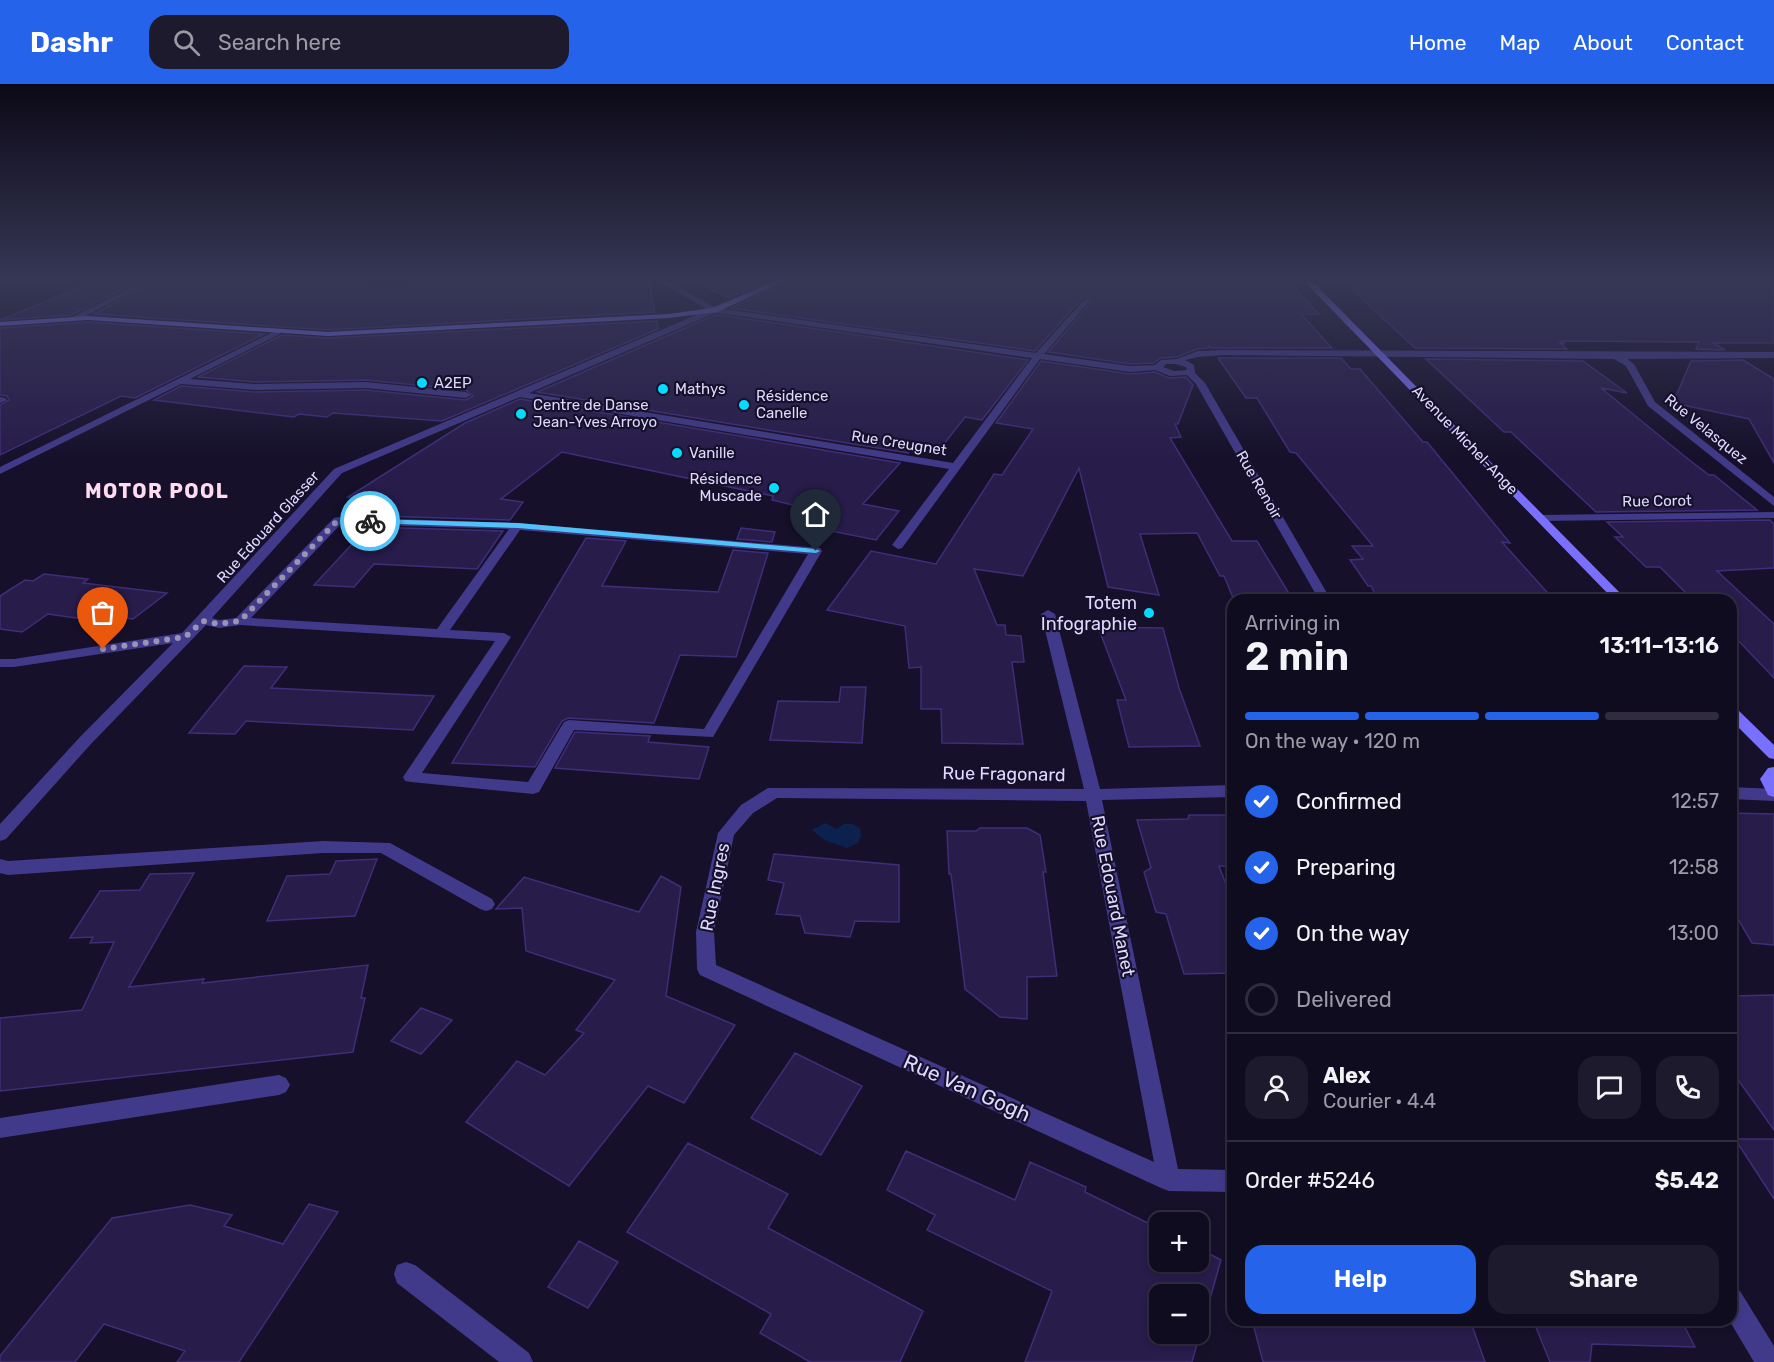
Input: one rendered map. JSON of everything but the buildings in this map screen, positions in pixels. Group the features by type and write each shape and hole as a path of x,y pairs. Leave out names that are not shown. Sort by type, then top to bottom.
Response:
{"main road":[{"name":"Avenue Michel-Ange","path":"1368,341 1615,594"},
{"path":"1737,717 1774,754"},
{"path":"1774,772 1768,779 1774,793"}],"street":[{"path":"0,471 261,341"},
{"name":"Rue Edouard Glasser","path":"0,835 85,741 203,621 338,471 643,341"},
{"path":"930,341 1130,369 1158,367 1168,373 1190,373"},
{"path":"898,545 1051,341"},
{"path":"1158,367 1164,362 1181,362 1181,359 1187,355 1198,354 1774,355"},
{"name":"Rue Velasquez","path":"1616,356 1630,364 1651,404 1774,503"},
{"name":"Rue Renoir","path":"1181,362 1192,367 1190,373 1200,383 1322,594"},
{"path":"182,381 255,387 366,385 466,395"},
{"name":"Rue Creugnet","path":"519,394 955,467"},
{"name":"Rue Corot","path":"1540,518 1774,515"},
{"path":"203,621 219,624 240,621 504,637 411,777 533,788 569,725 708,734 816,551 518,526 338,520 240,621"},
{"path":"441,633 518,526"},
{"name":"Rue Edouard Manet","path":"1048,614 1093,795 1169,1179"},
{"path":"0,663 14,663 185,637"},
{"name":"Rue Fragonard","path":"774,792 1093,795 1227,791"},
{"name":"Rue Ingres","path":"707,969 705,932 726,833 747,809 774,792"},
{"path":"1737,793 1774,793"},
{"path":"0,866 8,868 323,847 384,847 486,904"},
{"name":"Rue Van Gogh","path":"707,969 1169,1179 1227,1181"},
{"path":"0,1128 279,1085"},
{"path":"406,1274 520,1362"},
{"path":"1737,1310 1769,1362"}],"water":[{"path":"825,823 837,829 848,824 860,828 861,836 858,843 847,848 824,840 812,830"}],"way so far":[{"path":"103,649 185,637 203,621 219,624 240,621 338,520 370,521"}],"place":[{"name":"A2EP","path":"422,383"},
{"name":"Mathys","path":"663,389"},
{"name":"Résidence Canelle","path":"744,405"},
{"name":"Centre de Danse Jean-Yves Arroyo","path":"521,414"},
{"name":"Vanille","path":"677,453"},
{"name":"Résidence Muscade","path":"774,488"},
{"name":"Totem Infographie","path":"1149,613"}],"district":[{"name":"MOTOR POOL","path":"157,491"}],"route":[{"path":"370,521 518,526 816,551"}]}
